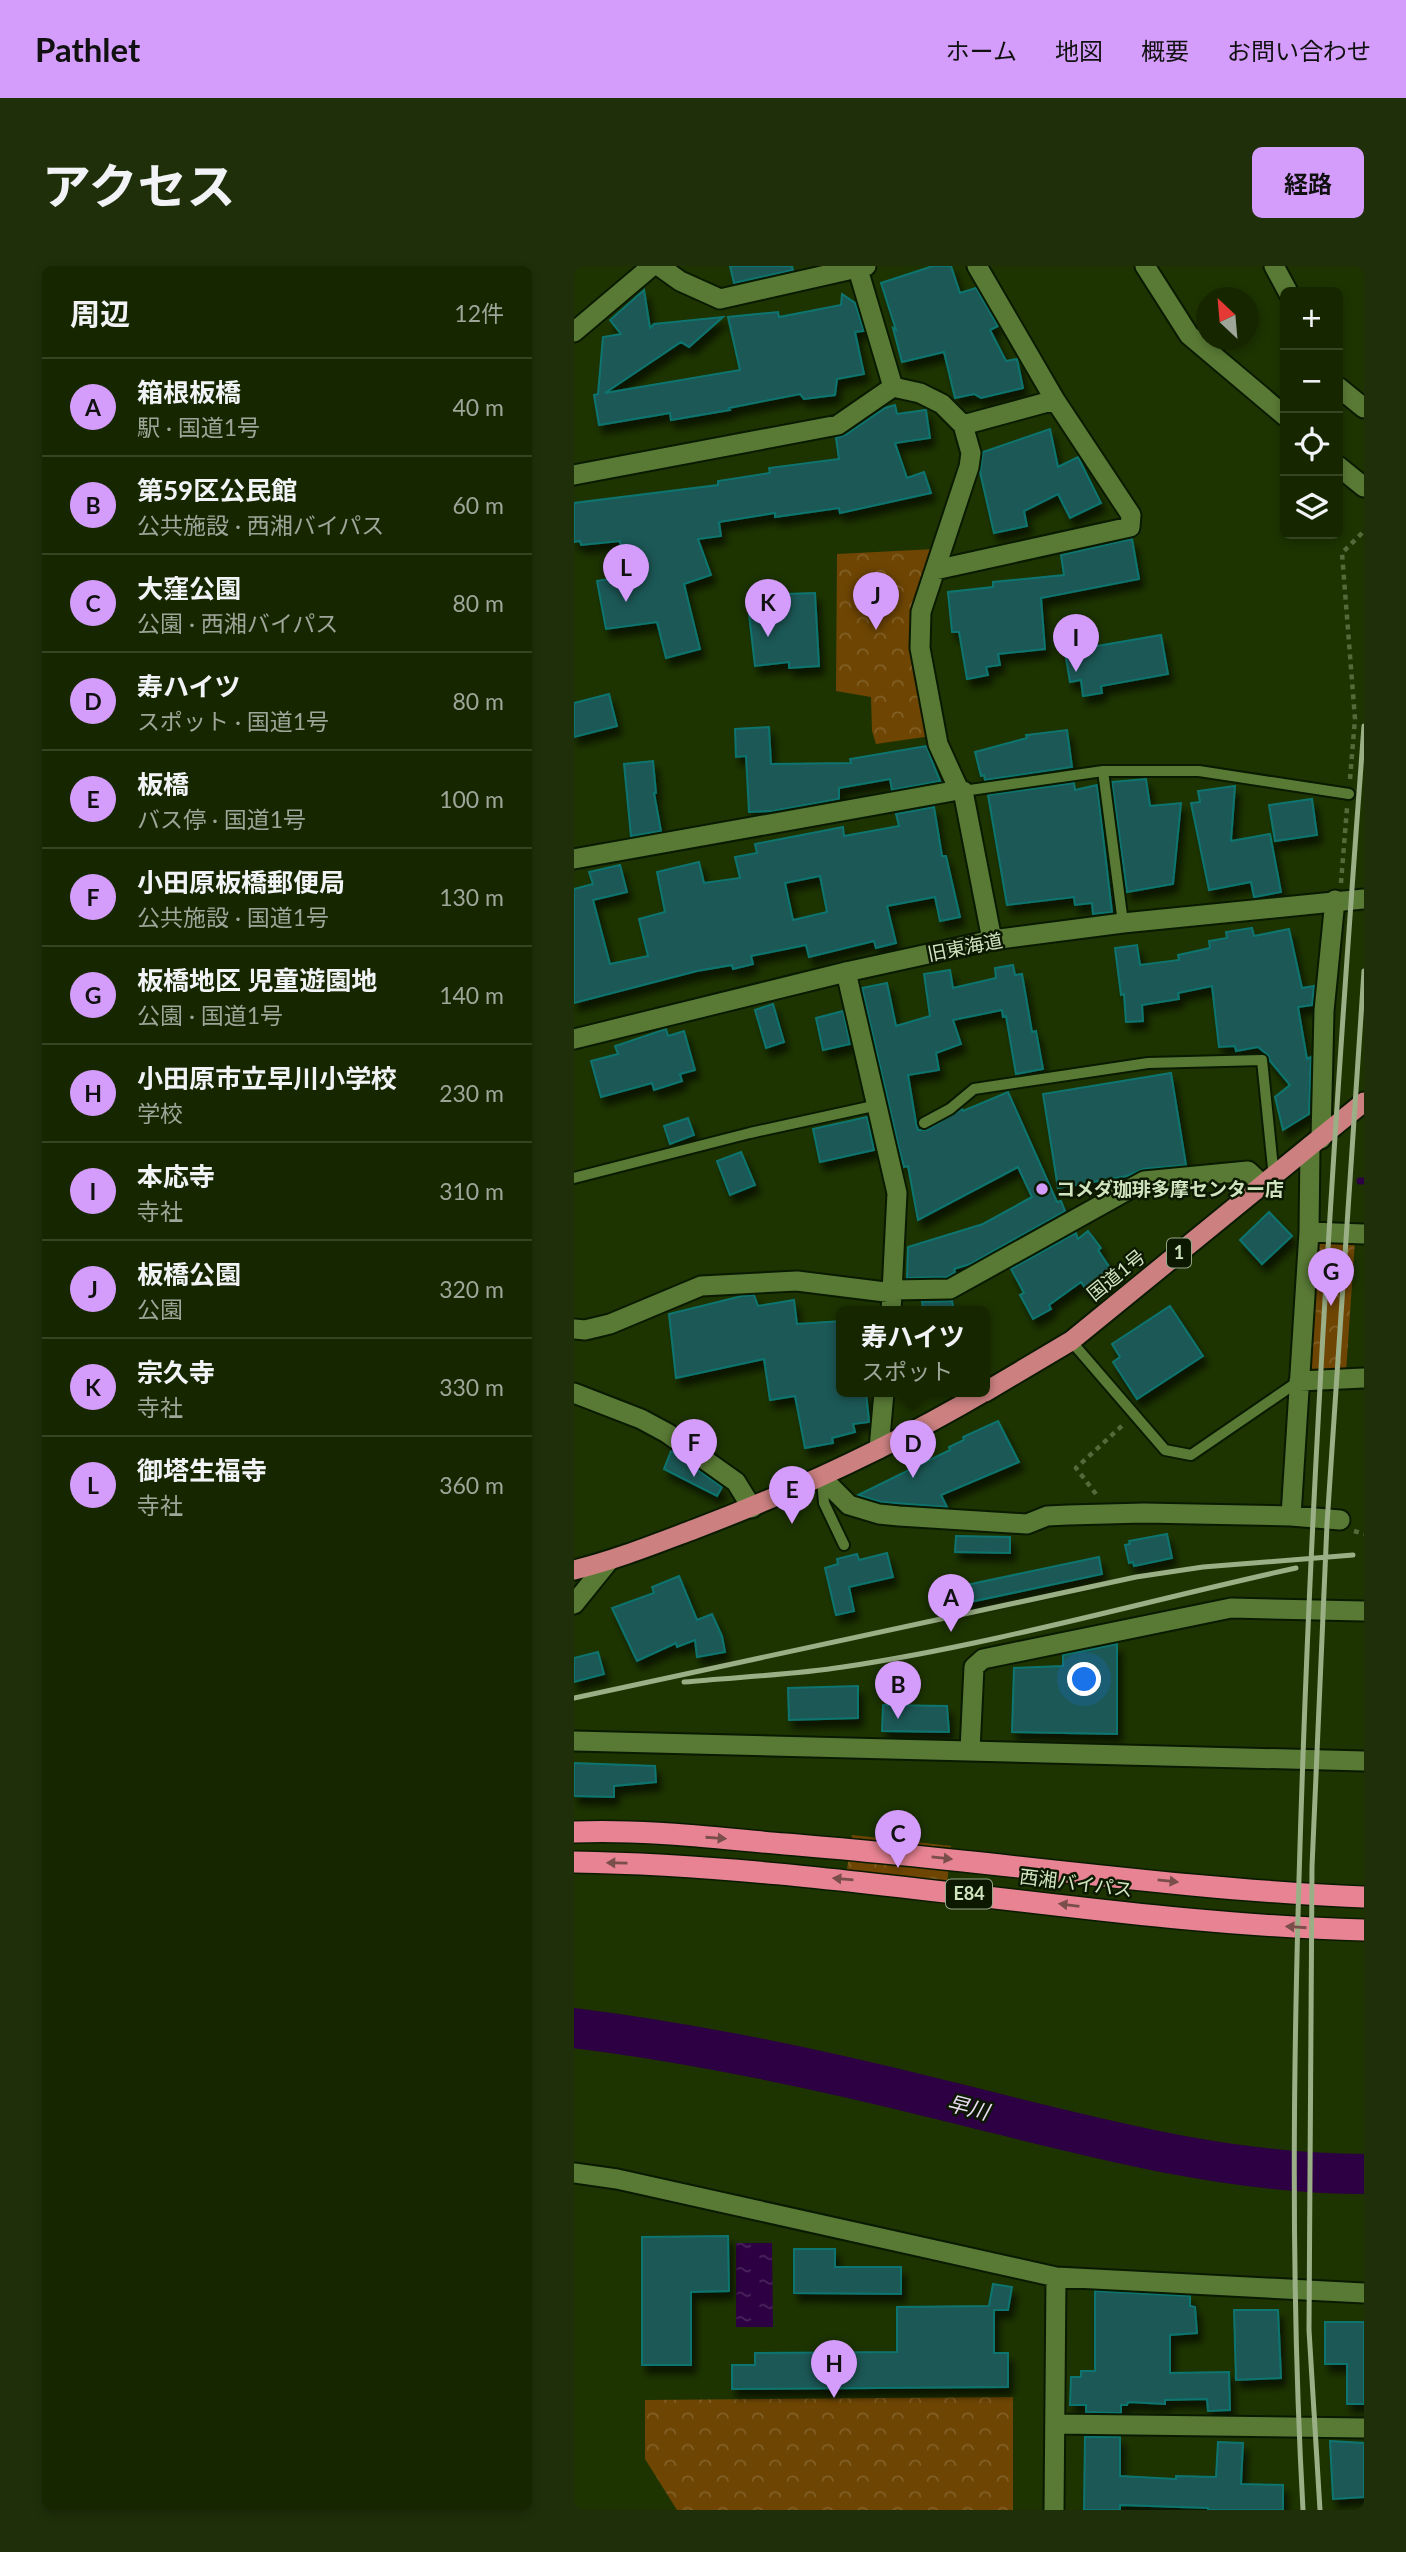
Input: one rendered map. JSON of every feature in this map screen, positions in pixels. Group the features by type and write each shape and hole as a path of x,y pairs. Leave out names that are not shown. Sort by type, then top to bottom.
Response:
{"highway":[{"name":"国道1号","path":"990,1388 1071,1341 1364,1102"},
{"name":"国道1号","path":"574,1570 608,1562 752,1508 879,1450 975,1397"},
{"name":"西湘バイパス","path":"574,1832 647,1833 866,1850 1189,1883 1364,1897"},
{"name":"西湘バイパス","path":"574,1862 659,1864 859,1881 1203,1920 1364,1930"}],"street":[{"path":"574,332 652,266"},
{"path":"659,266 680,281 720,299 860,267 893,387"},
{"path":"935,570 1130,527 1131,515 1055,400 978,266"},
{"path":"1144,266 1189,335 1281,413"},
{"path":"1274,266 1285,287"},
{"path":"574,475 838,425 893,387 920,393 942,404 963,425 971,460 921,612 920,648 938,744 961,790 992,940"},
{"path":"1343,391 1364,408"},
{"path":"963,425 1055,400"},
{"path":"1343,470 1364,487"},
{"path":"574,859 961,790"},
{"name":"旧東海道","path":"574,1039 846,972 992,940 1124,923 1364,899"},
{"path":"1291,1516 1324,1011 1337,900"},
{"path":"846,972 897,1193 892,1298"},
{"path":"574,1329 584,1330 610,1324 701,1286 797,1281 892,1298 950,1289 1144,1181 1248,1171 1268,1182"},
{"path":"1309,1232 1364,1234"},
{"path":"1299,1381 1364,1378"},
{"path":"574,1393 641,1419 667,1433 736,1482 752,1508"},
{"path":"879,1450 884,1397"},
{"path":"821,1477 849,1505 879,1514 1027,1524 1047,1516 1110,1514 1291,1516 1340,1520"},
{"path":"574,1604 608,1562"},
{"path":"970,1750 974,1667 983,1659 1231,1608 1364,1611"},
{"path":"574,1741 1364,1761"},
{"path":"574,2174 617,2179 1056,2277 1364,2293"},
{"path":"1054,2510 1056,2277"},
{"path":"1055,2424 1364,2428"}],"lane":[{"path":"1102,771 1124,923"},
{"path":"961,790 1102,771 1199,771 1349,793"},
{"path":"924,1123 950,1109 974,1089 1148,1063 1262,1060 1268,1182"},
{"path":"574,1178 750,1133 878,1105"},
{"path":"1071,1341 1165,1450 1191,1455 1299,1381"},
{"path":"821,1477 824,1503 844,1545"}],"path":[{"path":"1337,900 1355,719 1342,553 1364,531"},
{"path":"1110,1514 1076,1468 1133,1415"}],"green space":[{"path":"935,549 916,611 931,736 876,744 872,731 871,697 836,691 837,554"},
{"path":"1315,1239 1355,1240 1346,1372 1306,1375"},
{"path":"852,1835 951,1846 945,1904 844,1890"},
{"path":"1013,2397 1013,2510 677,2510 645,2459 645,2400"}],"water":[{"path":"736,2243 772,2243 773,2327 736,2327"}],"building":[{"path":"730,266 792,266 793,270 734,283"},
{"path":"933,266 951,266 960,293 976,288 998,326 990,330 1006,361 1017,359 1023,388 981,398 974,394 955,398 944,352 902,362 893,328 896,330 881,283"},
{"path":"644,290 650,328 654,324 723,317 689,347 681,342 605,393 740,370 728,317 778,312 779,317 841,305 842,294 855,303 864,331 855,332 864,374 837,379 835,395 804,399 800,394 671,420 670,413 599,425 594,395 598,394 603,337 621,334 610,320"},
{"path":"895,405 897,414 926,410 930,438 895,443 907,478 924,472 931,493 840,513 839,508 775,517 775,513 719,522 721,536 698,539 711,575 684,584 700,649 666,658 657,622 606,629 597,581 625,576 620,541 581,545 580,541 574,542 574,503 718,485 718,481 770,473 769,468 839,459 836,438 845,435 885,408"},
{"path":"1050,429 1058,467 1078,457 1101,503 1070,518 1058,494 1024,511 1027,526 994,533 980,472 983,452"},
{"path":"1132,539 1139,579 1041,598 1045,649 998,654 1000,665 986,667 988,675 967,679 959,632 952,632 948,592 993,587 993,582 1064,575 1061,555"},
{"path":"815,593 819,666 789,668 789,662 755,666 749,614 786,609 785,594"},
{"path":"1161,635 1168,674 1101,686 1102,693 1083,696 1081,680 1070,682 1064,646 1096,641 1097,646"},
{"path":"609,694 617,726 574,737 574,703"},
{"path":"769,727 771,764 851,763 850,759 926,746 940,781 892,790 890,779 839,788 839,799 773,811 749,812 746,756 736,757 735,729"},
{"path":"1067,730 1072,767 985,780 984,775 981,776 975,752 1027,738 1026,735"},
{"path":"653,761 654,793 661,831 631,836 624,764"},
{"path":"1146,779 1150,806 1181,803 1173,884 1127,892 1112,782"},
{"path":"1074,783 1075,790 1097,785 1112,912 1093,914 1092,903 1075,905 1074,897 1007,905 988,795"},
{"path":"1235,786 1231,841 1270,834 1281,892 1254,897 1251,882 1209,890 1191,803 1200,802 1198,791"},
{"path":"1312,799 1317,835 1275,841 1269,805"},
{"path":"934,807 942,856 946,856 960,917 940,921 935,897 887,906 896,943 876,948 874,941 809,957 806,945 751,956 753,964 733,969 732,965 697,971 574,1003 574,889 593,884 589,872 620,865 627,892 593,900 610,964 648,956 639,919 665,912 657,872 699,862 704,883 740,878 735,857 757,853 755,844 843,827 844,836 899,826 896,814","holes":["820,876 827,912 793,920 785,883"]},
{"path":"1252,928 1254,936 1289,929 1302,988 1314,986 1312,1005 1298,1007 1307,1059 1311,1057 1309,1114 1283,1130 1275,1097 1290,1085 1268,1055 1258,1047 1236,1051 1235,1046 1219,1047 1212,986 1178,993 1179,999 1142,1005 1143,1021 1126,1022 1124,994 1121,995 1115,948 1137,945 1140,965 1179,960 1178,955 1210,948 1209,941 1227,938 1226,932"},
{"path":"1013,965 1015,975 1022,974 1032,1032 1036,1031 1043,1069 1016,1074 1006,1016 1003,1017 1002,1010 953,1020 961,1044 936,1053 939,1070 908,1075 916,1123 918,1130 927,1130 962,1109 963,1111 1008,1092 1057,1202 1061,1201 1065,1211 970,1264 954,1269 955,1272 947,1277 907,1278 908,1247 983,1224 1032,1197 1018,1167 918,1220 908,1166 904,1167 898,1144 862,988 887,983 896,1026 930,1016 924,974 950,970 953,988 996,978 995,968"},
{"path":"773,1004 784,1042 766,1048 755,1010"},
{"path":"843,1011 850,1044 823,1050 816,1018"},
{"path":"666,1029 668,1036 684,1031 695,1070 680,1074 682,1081 654,1090 652,1083 601,1097 591,1061 618,1054 615,1046"},
{"path":"1171,1073 1186,1165 1143,1169 1127,1176 1058,1188 1043,1094"},
{"path":"867,1117 874,1150 820,1162 813,1129"},
{"path":"688,1118 694,1135 670,1144 664,1126"},
{"path":"741,1152 755,1185 730,1195 717,1161"},
{"path":"1269,1212 1292,1236 1262,1264 1240,1240"},
{"path":"1088,1231 1101,1248 1098,1250 1114,1274 1087,1291 1081,1282 1049,1305 1051,1309 1033,1319 1020,1295 1024,1293 1011,1269 1076,1233 1078,1239"},
{"path":"754,1295 758,1306 794,1300 797,1324 836,1321 836,1397 866,1397 869,1422 853,1424 855,1432 832,1438 833,1443 805,1448 795,1396 770,1400 764,1359 676,1378 669,1314"},
{"path":"952,1301 953,1306 923,1306 922,1302"},
{"path":"1170,1306 1203,1356 1137,1399 1113,1362 1120,1357 1112,1344"},
{"path":"998,1421 1019,1462 941,1495 947,1507 881,1502 858,1495 950,1450 949,1447 964,1440 963,1437"},
{"path":"671,1451 722,1487 717,1496 664,1469"},
{"path":"1167,1534 1172,1558 1134,1566 1133,1562 1129,1563 1125,1545 1130,1544 1129,1541"},
{"path":"956,1536 1010,1537 1010,1553 955,1552"},
{"path":"887,1553 893,1577 849,1587 854,1611 836,1615 825,1568 838,1564 837,1559 857,1554 859,1560"},
{"path":"1099,1557 1102,1574 956,1605 952,1588"},
{"path":"679,1576 697,1620 712,1614 722,1636 725,1652 697,1657 695,1640 677,1647 676,1643 637,1661 612,1608 654,1593 652,1587"},
{"path":"1117,1644 1117,1734 1012,1732 1014,1668 1063,1666 1063,1655"},
{"path":"598,1652 604,1674 574,1682 574,1658"},
{"path":"858,1686 858,1718 789,1720 788,1688"},
{"path":"883,1705 947,1706 949,1732 882,1731"},
{"path":"574,1763 655,1766 656,1782 614,1786 614,1797 574,1796"},
{"path":"728,2236 729,2291 691,2292 691,2365 642,2365 642,2237"},
{"path":"794,2249 835,2249 835,2267 901,2267 901,2294 794,2293"},
{"path":"993,2284 1012,2287 1008,2310 994,2310 994,2353 1008,2353 1008,2387 732,2389 732,2365 755,2365 755,2353 897,2352 897,2307 989,2306"},
{"path":"1095,2291 1190,2296 1190,2306 1195,2307 1197,2333 1170,2335 1170,2373 1229,2372 1230,2410 1208,2411 1207,2399 1165,2400 1165,2404 1128,2402 1127,2405 1121,2405 1121,2413 1086,2412 1086,2405 1070,2405 1071,2377 1081,2377 1081,2371 1095,2371"},
{"path":"1234,2310 1278,2310 1281,2378 1236,2380"},
{"path":"1325,2322 1364,2322 1364,2404 1347,2404 1347,2364 1325,2364"},
{"path":"1085,2437 1120,2437 1120,2476 1176,2479 1176,2476 1216,2477 1218,2442 1243,2443 1241,2484 1283,2485 1283,2510 1208,2510 1120,2505 1120,2510 1084,2510"},
{"path":"1330,2441 1364,2443 1364,2497 1333,2499"}],"waterway":[{"name":"早川","path":"574,2028 666,2041 803,2067 1096,2138 1202,2159 1256,2167 1364,2174"}],"railway":[{"path":"1303,2510 1294,2227 1297,1944 1303,1756 1328,1241 1364,726"},
{"path":"1320,2510 1309,2330 1312,1867 1327,1524 1364,971"},
{"path":"574,1698 1136,1577 1203,1567 1353,1555"},
{"path":"684,1682 804,1672 900,1657 1014,1634 1296,1568"}],"place":[{"name":"御塔生福寺","path":"626,602"},
{"name":"板橋公園","path":"876,630"},
{"name":"宗久寺","path":"768,637"},
{"name":"本応寺","path":"1076,672"},
{"name":"コメダ珈琲多摩センター店","path":"1042,1189"},
{"name":"板橋地区 児童遊園地","path":"1331,1306"},
{"name":"小田原板橋郵便局","path":"694,1477"},
{"name":"寿ハイツ","path":"913,1478"},
{"name":"板橋","path":"792,1524"},
{"name":"箱根板橋","path":"951,1632"},
{"name":"第59区公民館","path":"898,1719"},
{"name":"大窪公園","path":"898,1868"},
{"name":"小田原市立早川小学校","path":"834,2398"}]}
